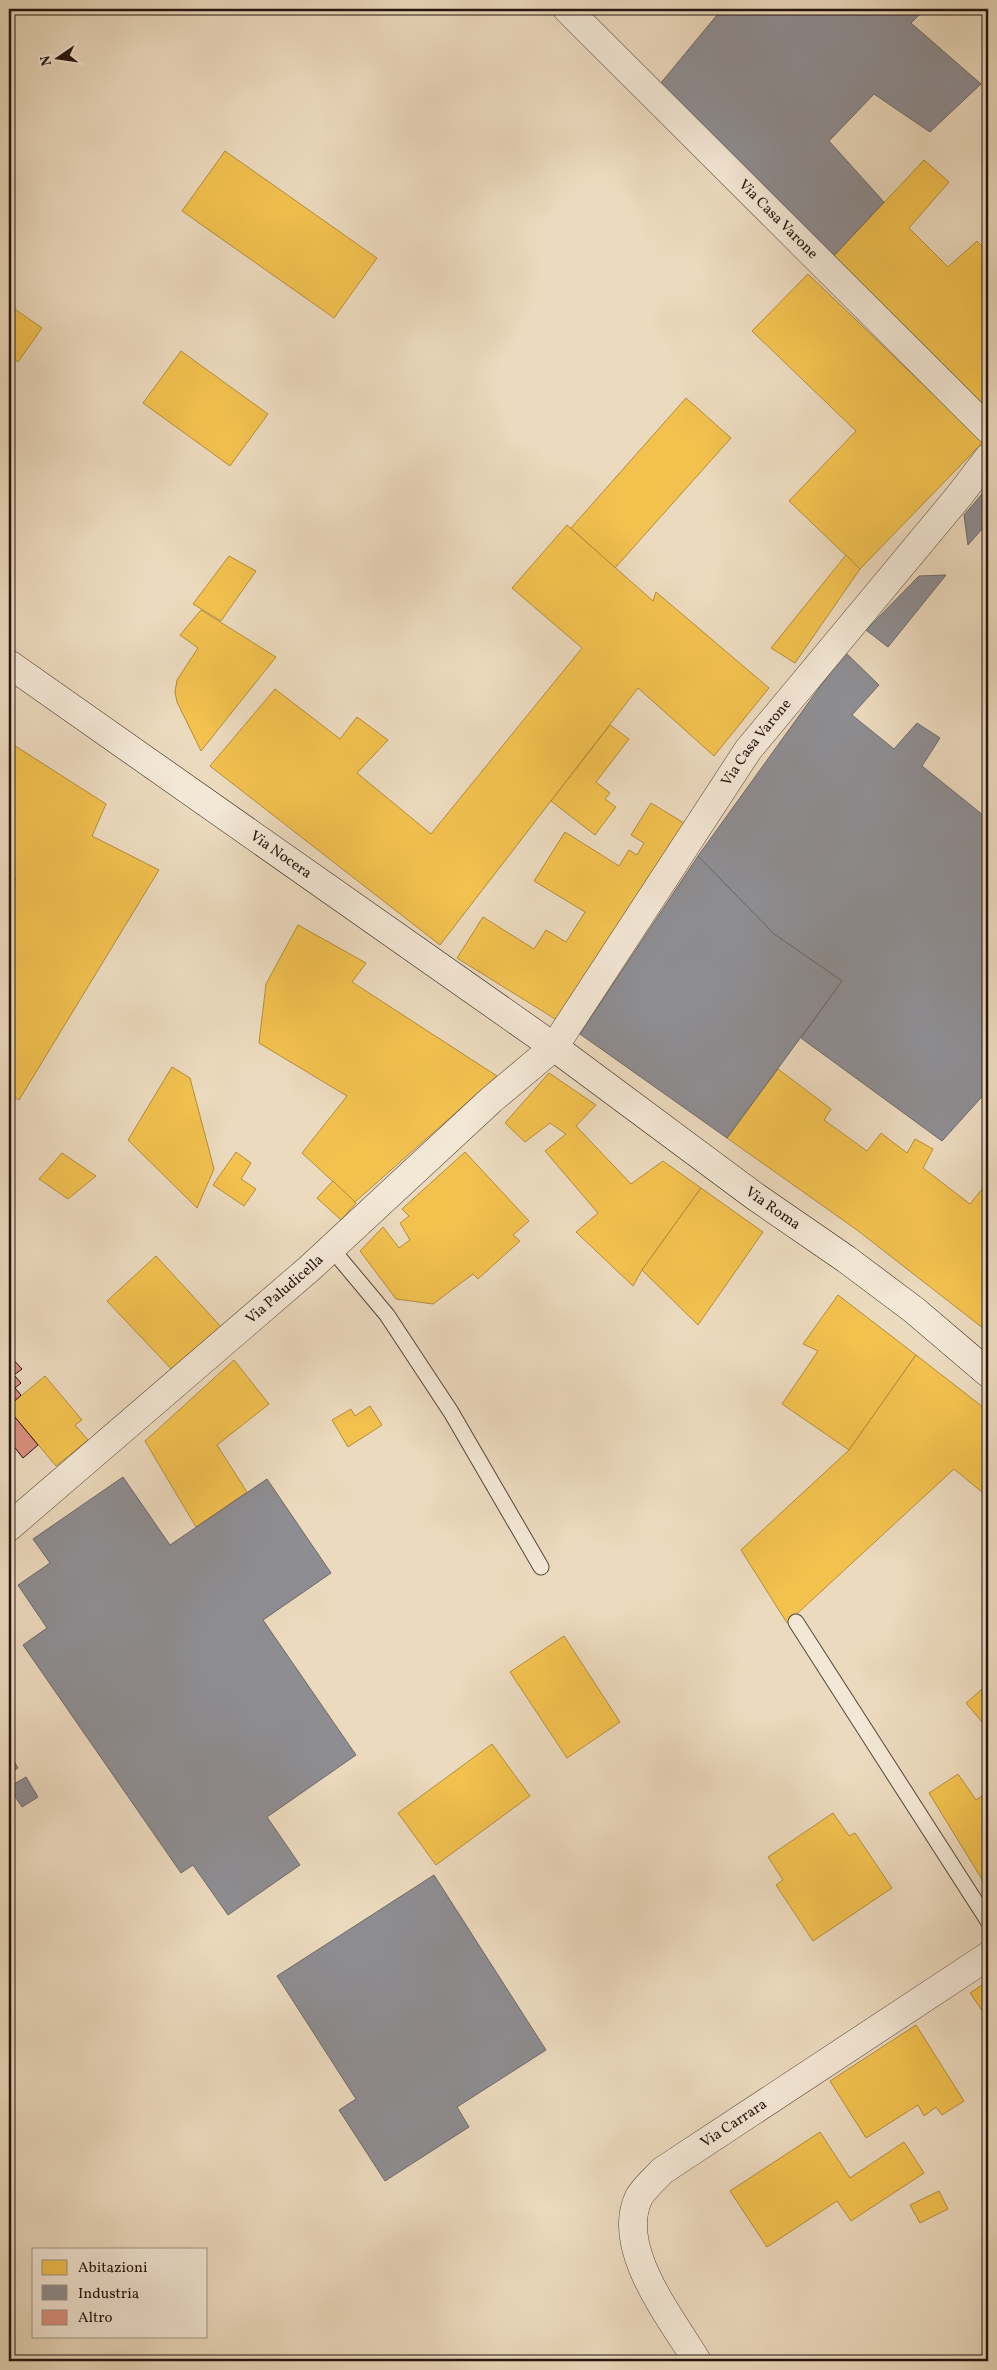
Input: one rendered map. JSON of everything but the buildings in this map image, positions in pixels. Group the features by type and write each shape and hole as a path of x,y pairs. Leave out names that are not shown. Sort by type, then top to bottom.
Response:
{"street":[{"name":"Via Casa Varone","path":"567,9 988,429"},
{"name":"Via Casa Varone","path":"554,1047 748,750 959,496 988,458"},
{"name":"Via Nocera","path":"9,664 554,1047"},
{"name":"Via Paludicella","path":"9,1527 160,1399 331,1248 491,1100 554,1047"},
{"name":"Via Roma","path":"554,1047 756,1197 853,1264 914,1310 988,1373"},
{"name":"Via Carrara","path":"697,2361 648,2280 635,2249 632,2220 639,2196 662,2171 988,1956"}],"lane":[{"path":"331,1248 387,1315 451,1412 541,1567"},
{"path":"796,1622 988,1921"}]}
